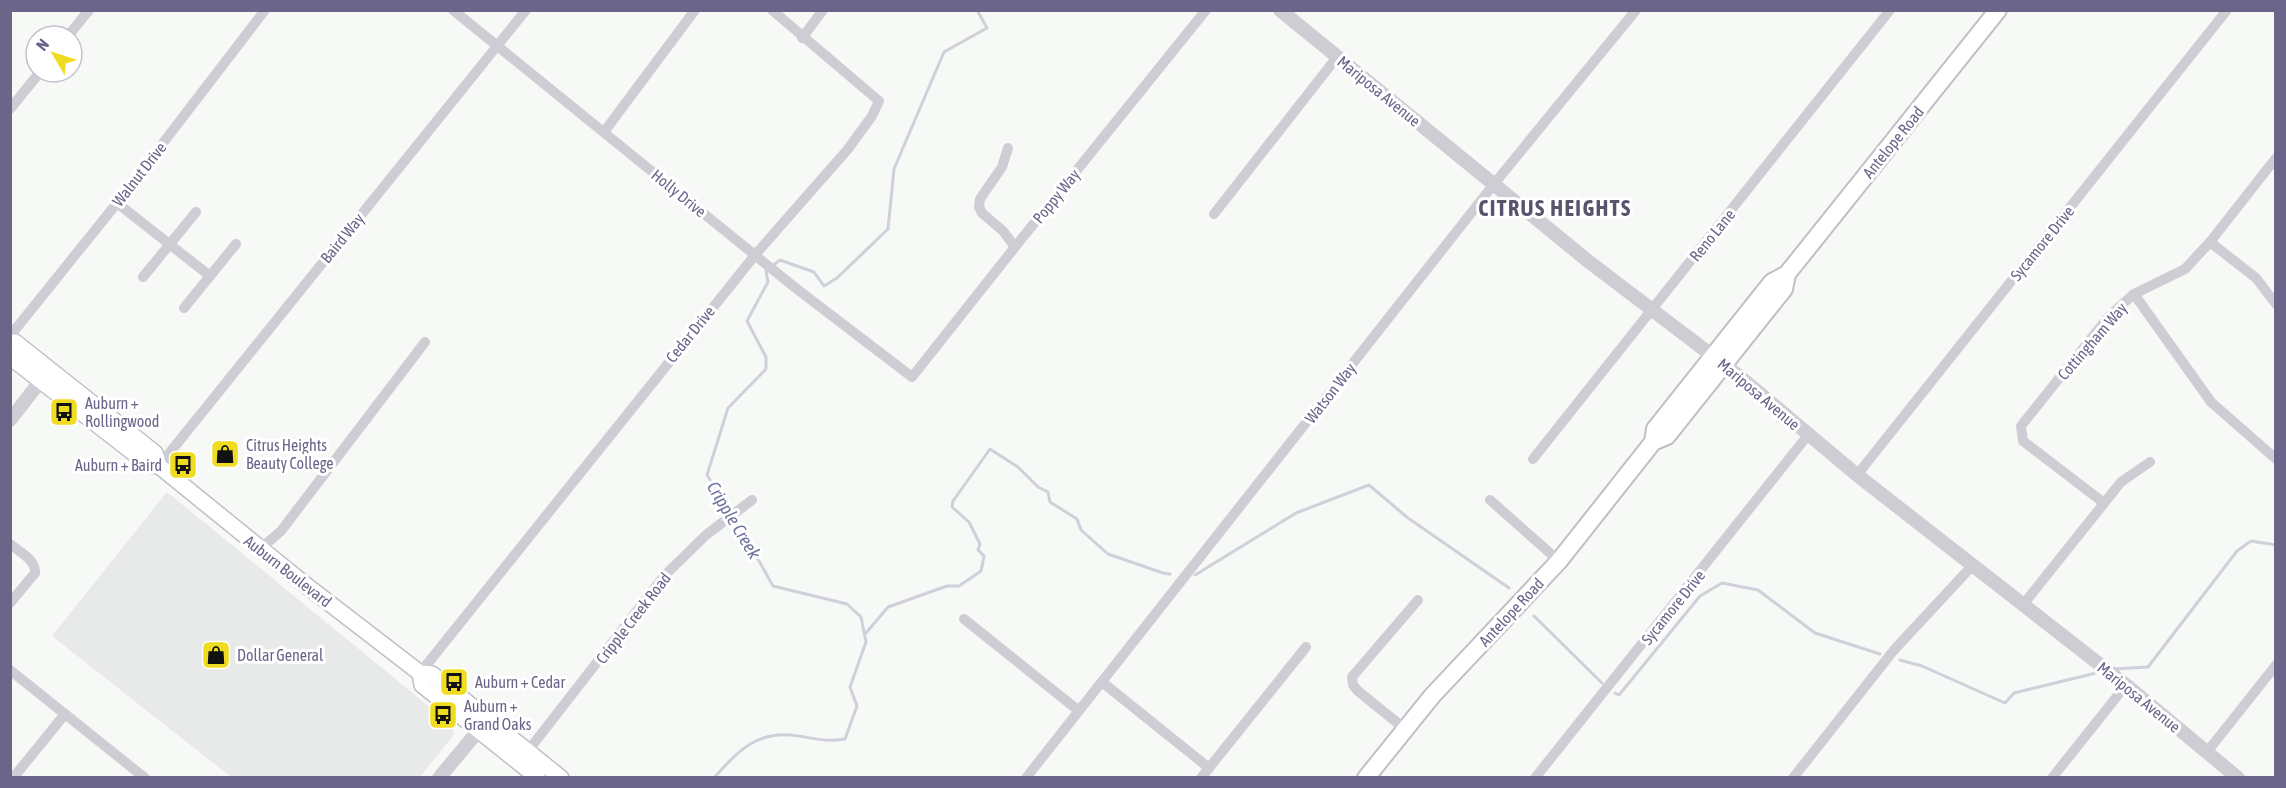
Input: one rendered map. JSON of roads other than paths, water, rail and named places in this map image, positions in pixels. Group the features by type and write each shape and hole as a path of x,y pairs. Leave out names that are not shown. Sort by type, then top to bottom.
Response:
{"main road":[{"name":"Antelope Road","path":"1366,777 1432,696 1559,561 1653,442 1667,436 1719,360 1784,289 1787,274 1998,10"},
{"name":"Auburn Boulevard","path":"10,343 15,342 45,375"},
{"name":"Auburn Boulevard","path":"10,357 45,375 155,453 159,466 260,549 420,673 432,674 561,777"},
{"name":"Auburn Boulevard","path":"420,673 423,685 538,777"}],"street":[{"path":"77,24 88,10"},
{"name":"Walnut Drive","path":"10,336 117,203 265,10"},
{"name":"Holly Drive","path":"453,10 780,276 906,374"},
{"name":"Baird Way","path":"159,466 526,10"},
{"path":"604,132 695,10"},
{"path":"772,10 802,38 823,10"},
{"name":"Poppy Way","path":"906,374 912,377 927,361 1015,247 1206,10"},
{"name":"Mariposa Avenue","path":"1280,10 1588,261 1719,360 1857,475 2238,777"},
{"name":"Watson Way","path":"1026,777 1494,184 1636,10"},
{"name":"Reno Lane","path":"1533,459 1890,10"},
{"name":"Sycamore Drive","path":"1857,475 2227,10"},
{"name":"Cedar Drive","path":"420,673 755,255 848,149 872,116 879,100 802,38"},
{"path":"1214,214 1337,57"},
{"path":"10,109 30,84"},
{"path":"1008,148 1002,167 980,199 979,207 1015,247"},
{"name":"Cottingham Way","path":"2104,503 2023,441 2021,426 2109,316 2134,294 2185,269 2210,242 2276,158"},
{"path":"117,203 210,276"},
{"path":"143,277 195,212"},
{"path":"2210,242 2256,278 2276,304"},
{"path":"184,308 236,244"},
{"path":"2134,294 2211,402 2276,459"},
{"path":"260,549 281,531 425,342"},
{"path":"10,420 45,375"},
{"name":"Sycamore Drive","path":"1536,777 1808,435"},
{"path":"2022,606 2121,482 2150,462"},
{"name":"Cripple Creek Road","path":"528,751 664,576 706,535 752,500"},
{"path":"1490,500 1559,561"},
{"path":"10,544 33,562 36,568 35,573 10,603"},
{"path":"1793,777 1894,650 1972,567"},
{"path":"1405,729 1359,691 1353,685 1352,677 1418,600"},
{"path":"964,619 1079,711"},
{"path":"1201,777 1306,647"},
{"path":"2206,752 2276,665"},
{"path":"10,670 145,777"},
{"path":"1102,682 1209,768"},
{"path":"2052,777 2122,683"},
{"path":"13,777 65,714"},
{"path":"439,777 478,731"}],"waterway":[{"name":"Cripple Creek","path":"731,512 707,475 728,408 766,369 766,357 747,321 768,282 766,271 780,260 814,272 824,286 837,278 888,229 894,169 944,52 987,28 977,10"},
{"path":"866,633 888,607 947,586 959,586 981,571 984,556 978,550 980,544 969,522 952,507 953,501 990,449 1018,467 1038,487 1048,492 1050,502 1077,519 1081,530 1108,554 1170,574"},
{"path":"1195,575 1296,513 1369,485 1408,518 1509,588"},
{"name":"Cripple Creek","path":"714,778 741,751 760,739 784,735 827,740 845,739 857,706 850,687 866,642 861,617 847,604 773,586 735,518"},
{"path":"2113,669 2148,667 2237,551 2251,541 2276,545"},
{"path":"1615,693 1619,695 1700,596 1722,583 1758,590 1815,633 1880,654"},
{"path":"1534,616 1602,683"},
{"path":"1900,660 1922,666 2005,703 2014,693 2100,672"}],"place":[{"name":"Auburn + Rollingwood","path":"64,412"},
{"name":"Citrus Heights Beauty College","path":"225,454"},
{"name":"Auburn + Baird","path":"183,465"},
{"name":"Dollar General","path":"216,655"},
{"name":"Auburn + Cedar","path":"454,682"},
{"name":"Auburn + Grand Oaks","path":"443,715"}],"district":[{"name":"CITRUS HEIGHTS","path":"1555,208"}]}
